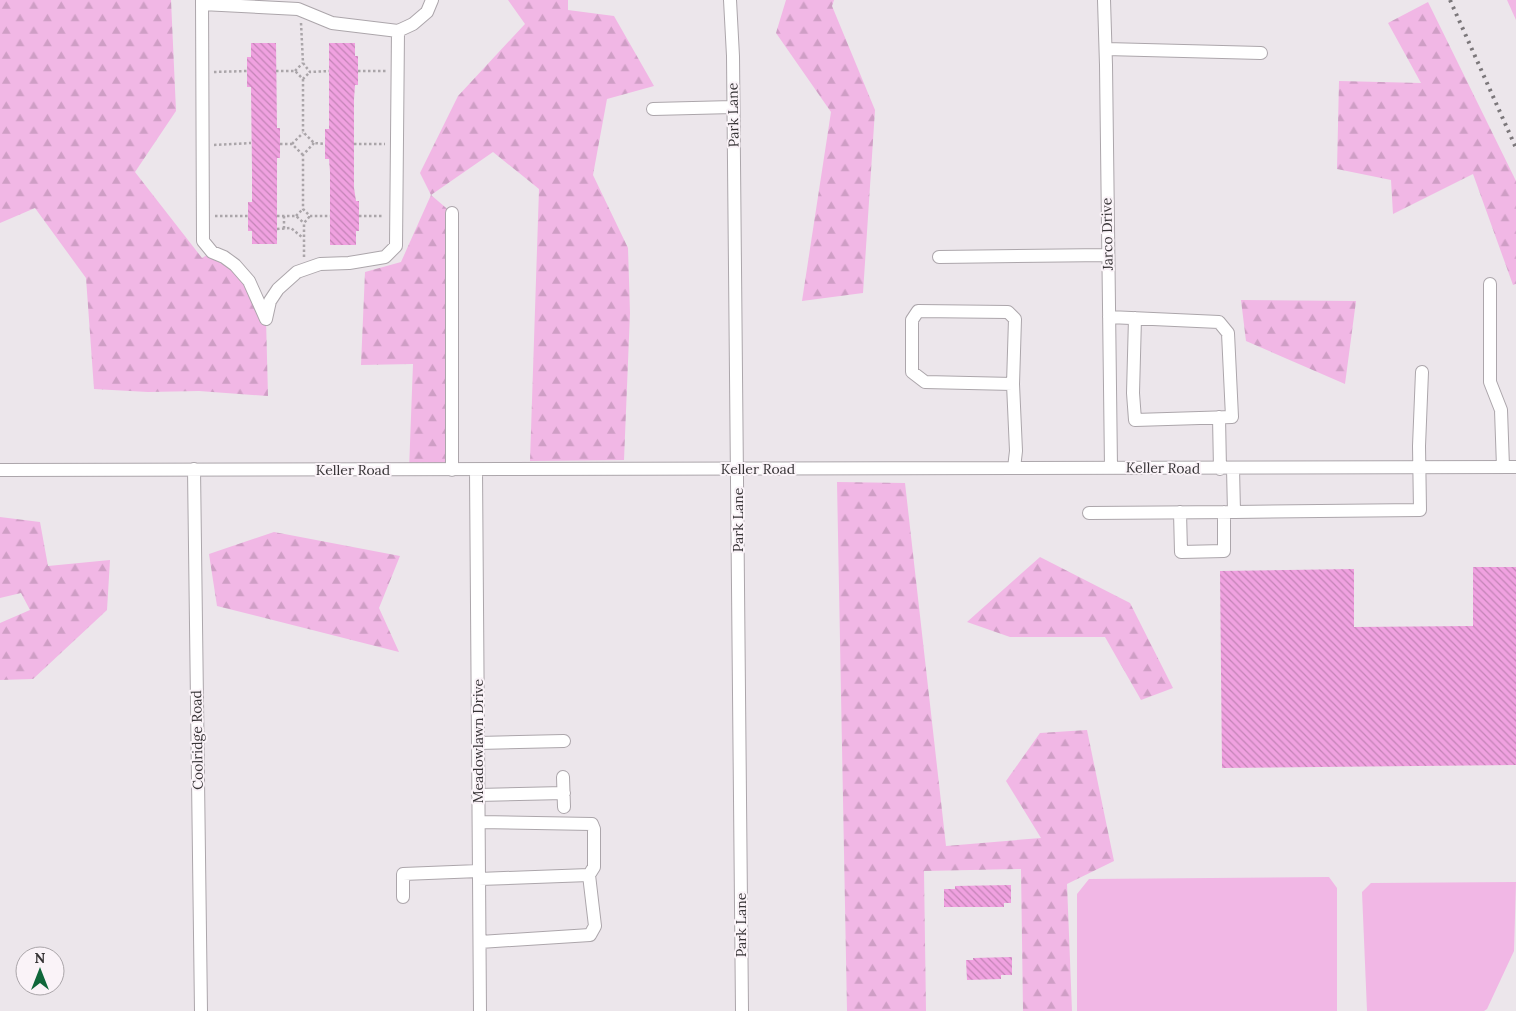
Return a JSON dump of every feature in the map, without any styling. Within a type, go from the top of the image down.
[{"type":"street","points":[[398,31],[396,246],[385,257],[349,263],[320,264],[297,272],[278,289],[270,301],[266,319],[249,281],[235,265],[224,257],[212,252],[203,241],[202,2],[300,9],[332,23],[398,31],[413,24],[426,12],[432,0]]},
{"type":"street","name":"Park Lane","points":[[730,0],[733,56],[742,1011]]},
{"type":"street","name":"Jarco Drive","points":[[1104,0],[1111,467]]},
{"type":"street","points":[[1106,49],[1261,53]]},
{"type":"street","points":[[653,109],[733,107]]},
{"type":"street","points":[[452,213],[452,470]]},
{"type":"street","points":[[938,257],[1108,255]]},
{"type":"street","points":[[1490,284],[1490,382],[1501,410],[1510,467]]},
{"type":"street","points":[[1013,384],[925,382],[912,372],[912,320],[918,312],[1008,312],[1015,319],[1013,384],[1016,451],[1014,468]]},
{"type":"street","points":[[1109,316],[1219,322],[1228,333],[1232,417],[1135,420],[1133,394],[1134,318]]},
{"type":"street","points":[[1089,513],[1420,510],[1419,467],[1422,372]]},
{"type":"street","points":[[1219,417],[1220,468]]},
{"type":"street","name":"Keller Road","points":[[0,470],[1510,467]]},
{"type":"street","points":[[1180,512],[1181,552],[1224,551],[1233,468]]},
{"type":"street","name":"Coolridge Road","points":[[194,469],[200,1011]]},
{"type":"street","name":"Meadowlawn Drive","points":[[476,470],[480,1011]]},
{"type":"street","points":[[478,743],[564,741]]},
{"type":"street","points":[[563,776],[564,807]]},
{"type":"street","points":[[478,795],[564,793]]},
{"type":"street","points":[[478,822],[592,824],[594,829],[594,867],[589,875],[595,926],[590,935],[480,942]]},
{"type":"street","points":[[403,897],[403,874],[589,875]]},
{"type":"path","points":[[300,9],[303,63],[310,72]]},
{"type":"path","points":[[276,71],[295,71],[303,63]]},
{"type":"path","points":[[202,73],[247,71]]},
{"type":"path","points":[[295,71],[303,79]]},
{"type":"path","points":[[292,144],[303,132],[303,79],[310,72],[329,71]]},
{"type":"path","points":[[358,71],[398,71]]},
{"type":"path","points":[[303,132],[314,143],[325,144]]},
{"type":"path","points":[[203,146],[251,143]]},
{"type":"path","points":[[314,143],[303,155],[303,209],[310,216],[330,216]]},
{"type":"path","points":[[280,144],[292,144],[303,155]]},
{"type":"path","points":[[354,144],[397,144]]},
{"type":"path","points":[[296,216],[303,209]]},
{"type":"path","points":[[203,216],[248,216]]},
{"type":"path","points":[[277,216],[296,216],[304,223]]},
{"type":"path","points":[[284,216],[284,229]]},
{"type":"path","points":[[304,269],[304,223],[310,216]]},
{"type":"path","points":[[359,216],[396,216]]},
{"type":"path","points":[[277,229],[291,228],[303,238]]},
{"type":"green space","points":[[0,0],[171,0],[176,111],[135,172],[202,258],[212,252],[235,265],[266,319],[268,396],[199,391],[148,392],[94,389],[86,278],[35,208],[0,223]]},
{"type":"green space","points":[[508,0],[568,0],[568,10],[614,16],[654,86],[607,99],[593,175],[628,248],[630,313],[624,460],[530,461],[539,189],[493,152],[431,195],[420,173],[458,96],[525,24]]},
{"type":"green space","points":[[786,0],[834,0],[832,6],[875,110],[863,293],[802,301],[831,112],[776,33]]},
{"type":"green space","points":[[1507,0],[1516,0],[1516,20]]},
{"type":"green space","points":[[1428,2],[1516,181],[1516,284],[1513,285],[1473,174],[1393,214],[1391,180],[1337,169],[1339,81],[1421,83],[1388,23]]},
{"type":"green space","points":[[431,195],[452,213],[452,470],[409,470],[413,364],[361,365],[365,272],[401,262]]},
{"type":"green space","points":[[1241,300],[1356,301],[1345,384],[1246,341]]},
{"type":"green space","points":[[837,482],[905,483],[946,846],[1041,838],[1006,781],[1040,733],[1087,730],[1114,861],[1067,884],[1072,1011],[1023,1011],[1021,869],[924,871],[926,1011],[847,1011]]},
{"type":"green space","points":[[0,517],[40,522],[48,566],[110,560],[107,610],[33,679],[0,680],[0,623],[30,610],[21,593],[0,598]]},
{"type":"green space","points":[[274,532],[400,556],[379,608],[399,652],[217,606],[209,554]]},
{"type":"green space","points":[[1040,557],[1130,603],[1173,688],[1141,700],[1105,637],[1010,637],[967,622]]},
{"type":"green space","points":[[1329,877],[1337,888],[1337,1011],[1077,1011],[1077,894],[1089,879]]},
{"type":"green space","points":[[1516,882],[1514,951],[1487,1009],[1484,1011],[1367,1011],[1362,892],[1371,883]]},
{"type":"building","points":[[251,43],[276,43],[277,128],[280,128],[280,158],[277,158],[277,244],[252,244],[252,231],[248,231],[248,202],[252,202],[252,172],[251,87],[247,87],[247,57],[251,57]]},
{"type":"building","points":[[329,43],[355,43],[355,56],[358,56],[358,85],[355,85],[354,99],[354,188],[356,201],[359,201],[359,231],[356,231],[356,245],[330,245],[330,172],[329,159],[325,159],[325,129],[329,129]]},
{"type":"building","points":[[1473,567],[1516,567],[1516,765],[1222,768],[1220,571],[1354,569],[1354,627],[1473,626]]},
{"type":"building","points":[[1011,885],[1011,903],[1004,903],[1004,907],[944,907],[944,889],[955,889],[955,886]]},
{"type":"building","points":[[1012,957],[1012,975],[1001,975],[1001,979],[967,980],[966,960],[973,960],[973,958]]},
{"type":"railway","points":[[1450,0],[1516,148]]}]
